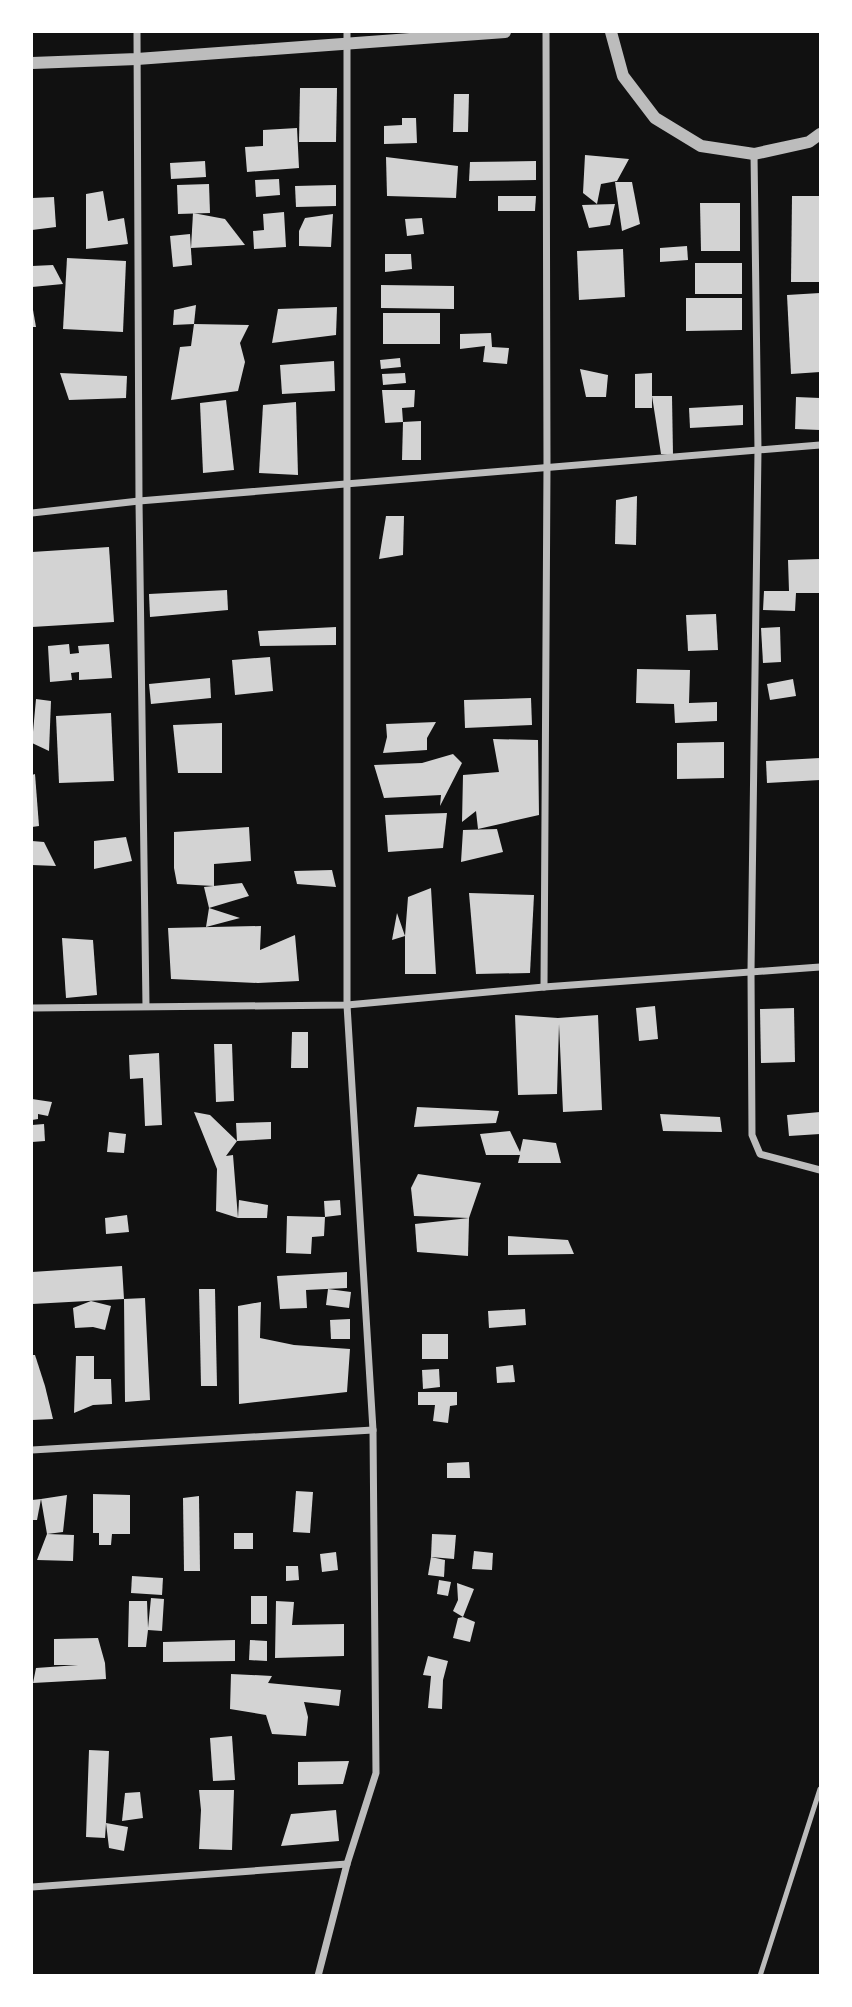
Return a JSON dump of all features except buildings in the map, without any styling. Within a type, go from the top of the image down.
[{"type":"street","points":[[136,32],[146,1006]]},
{"type":"street","points":[[32,63],[137,59],[347,37],[505,32]]},
{"type":"street","points":[[544,986],[546,32]]},
{"type":"street","points":[[611,32],[623,76],[655,118],[701,146],[754,154],[809,142],[821,134]]},
{"type":"street","points":[[318,1976],[346,1864],[376,1773],[373,1430],[347,1004],[347,37]]},
{"type":"street","points":[[754,154],[758,450],[751,971],[752,1135],[760,1154],[821,1170]]},
{"type":"street","points":[[32,513],[139,501],[821,445]]},
{"type":"street","points":[[32,1008],[347,1004],[544,986],[821,967]]},
{"type":"street","points":[[32,1451],[373,1430]]},
{"type":"street","points":[[32,1886],[346,1864]]},
{"type":"lane","points":[[760,1976],[821,1789]]}]
